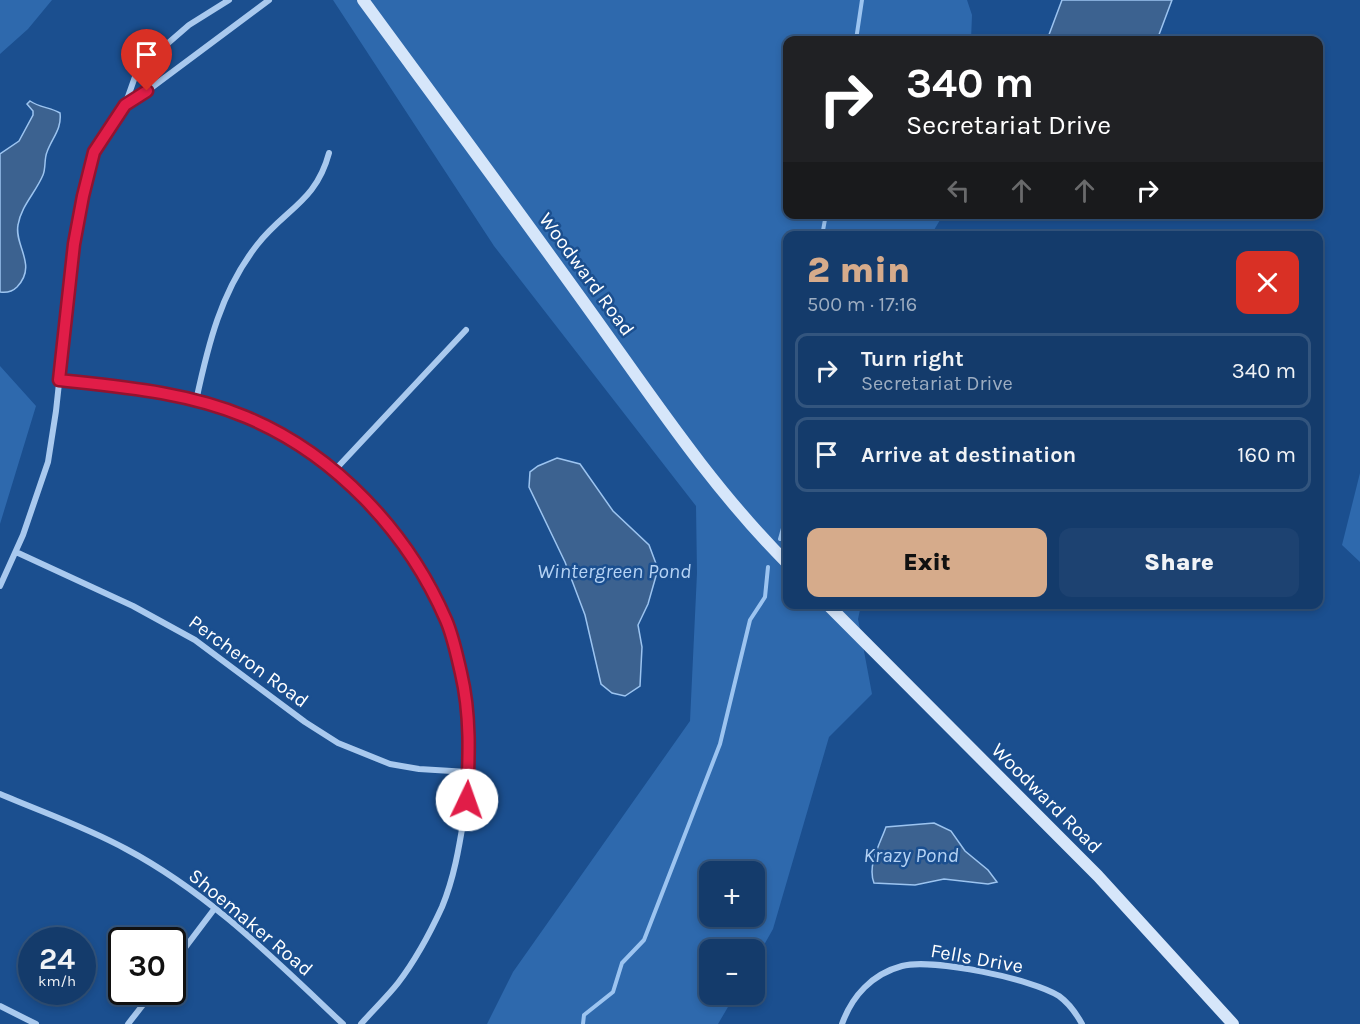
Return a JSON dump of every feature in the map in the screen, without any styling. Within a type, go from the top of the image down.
[{"type":"street","points":[[0,586],[37,500],[48,462],[74,244],[94,152],[125,105],[136,74],[189,25],[229,0]]},
{"type":"street","points":[[125,105],[269,0]]},
{"type":"street","name":"Woodward Road","points":[[363,0],[516,207],[700,463],[738,512],[783,559]]},
{"type":"street","points":[[196,401],[206,352],[221,306],[237,272],[276,224],[308,197],[324,173],[329,153]]},
{"type":"street","points":[[334,471],[466,330]]},
{"type":"street","points":[[59,380],[162,392],[246,417],[281,433],[350,483],[387,522],[421,572],[446,621],[461,673],[470,743],[467,800],[457,861],[442,907],[399,982],[361,1024]]},
{"type":"street","name":"Percheron Road","points":[[16,552],[133,606],[195,640],[305,722],[338,743],[390,764],[419,769],[468,772]]},
{"type":"street","name":"Woodward Road","points":[[832,609],[1098,876],[1233,1024]]},
{"type":"street","name":"Shoemaker Road","points":[[0,794],[127,849],[177,880],[258,944],[343,1024]]},
{"type":"street","points":[[186,946],[215,908]]},
{"type":"street","name":"Fells Drive","points":[[842,1024],[854,997],[869,982],[903,966],[920,964],[943,965],[1012,978],[1044,988],[1073,1009],[1082,1024]]},
{"type":"street","points":[[128,1024],[143,1005]]},
{"type":"street","points":[[0,1006],[36,1024]]},
{"type":"shaded area","points":[[0,0],[52,0],[28,29],[0,54]]},
{"type":"shaded area","points":[[333,0],[967,0],[972,15],[971,36],[783,36],[783,219],[941,219],[933,231],[783,231],[783,609],[860,609],[858,619],[872,694],[829,737],[773,929],[765,943],[765,939],[699,939],[699,1005],[729,1005],[718,1024],[487,1024],[513,972],[690,721],[697,573],[696,506],[494,246]]},
{"type":"shaded area","points":[[0,366],[36,406],[0,524]]},
{"type":"shaded area","points":[[1360,473],[1360,562],[1342,545]]},
{"type":"water","points":[[1062,0],[1172,0],[1158,36],[1048,36]]},
{"type":"water","points":[[30,101],[60,113],[60,124],[46,155],[43,175],[22,212],[18,225],[25,263],[23,279],[13,290],[0,292],[0,154],[19,141],[33,115],[33,111],[27,104]]},
{"type":"water","name":"Wintergreen Pond","points":[[557,458],[580,464],[613,511],[649,545],[658,569],[648,604],[638,625],[642,647],[640,686],[625,696],[612,693],[601,684],[585,615],[565,562],[529,487],[530,472]]},
{"type":"water","name":"Krazy Pond","points":[[934,823],[951,831],[965,851],[988,870],[997,882],[988,884],[944,879],[915,885],[874,883],[873,862],[886,827]]},
{"type":"waterway","points":[[857,36],[862,0]]},
{"type":"waterway","points":[[823,231],[825,219]]},
{"type":"waterway","points":[[780,539],[783,528]]},
{"type":"waterway","points":[[583,1024],[584,1015],[613,992],[622,963],[644,940],[720,744],[750,620],[765,597],[768,567]]},
{"type":"route","points":[[147,91],[125,105],[94,152],[74,244],[59,380],[162,392],[214,405],[281,433],[350,483],[387,522],[421,572],[446,621],[466,700],[470,743],[467,800]]}]
